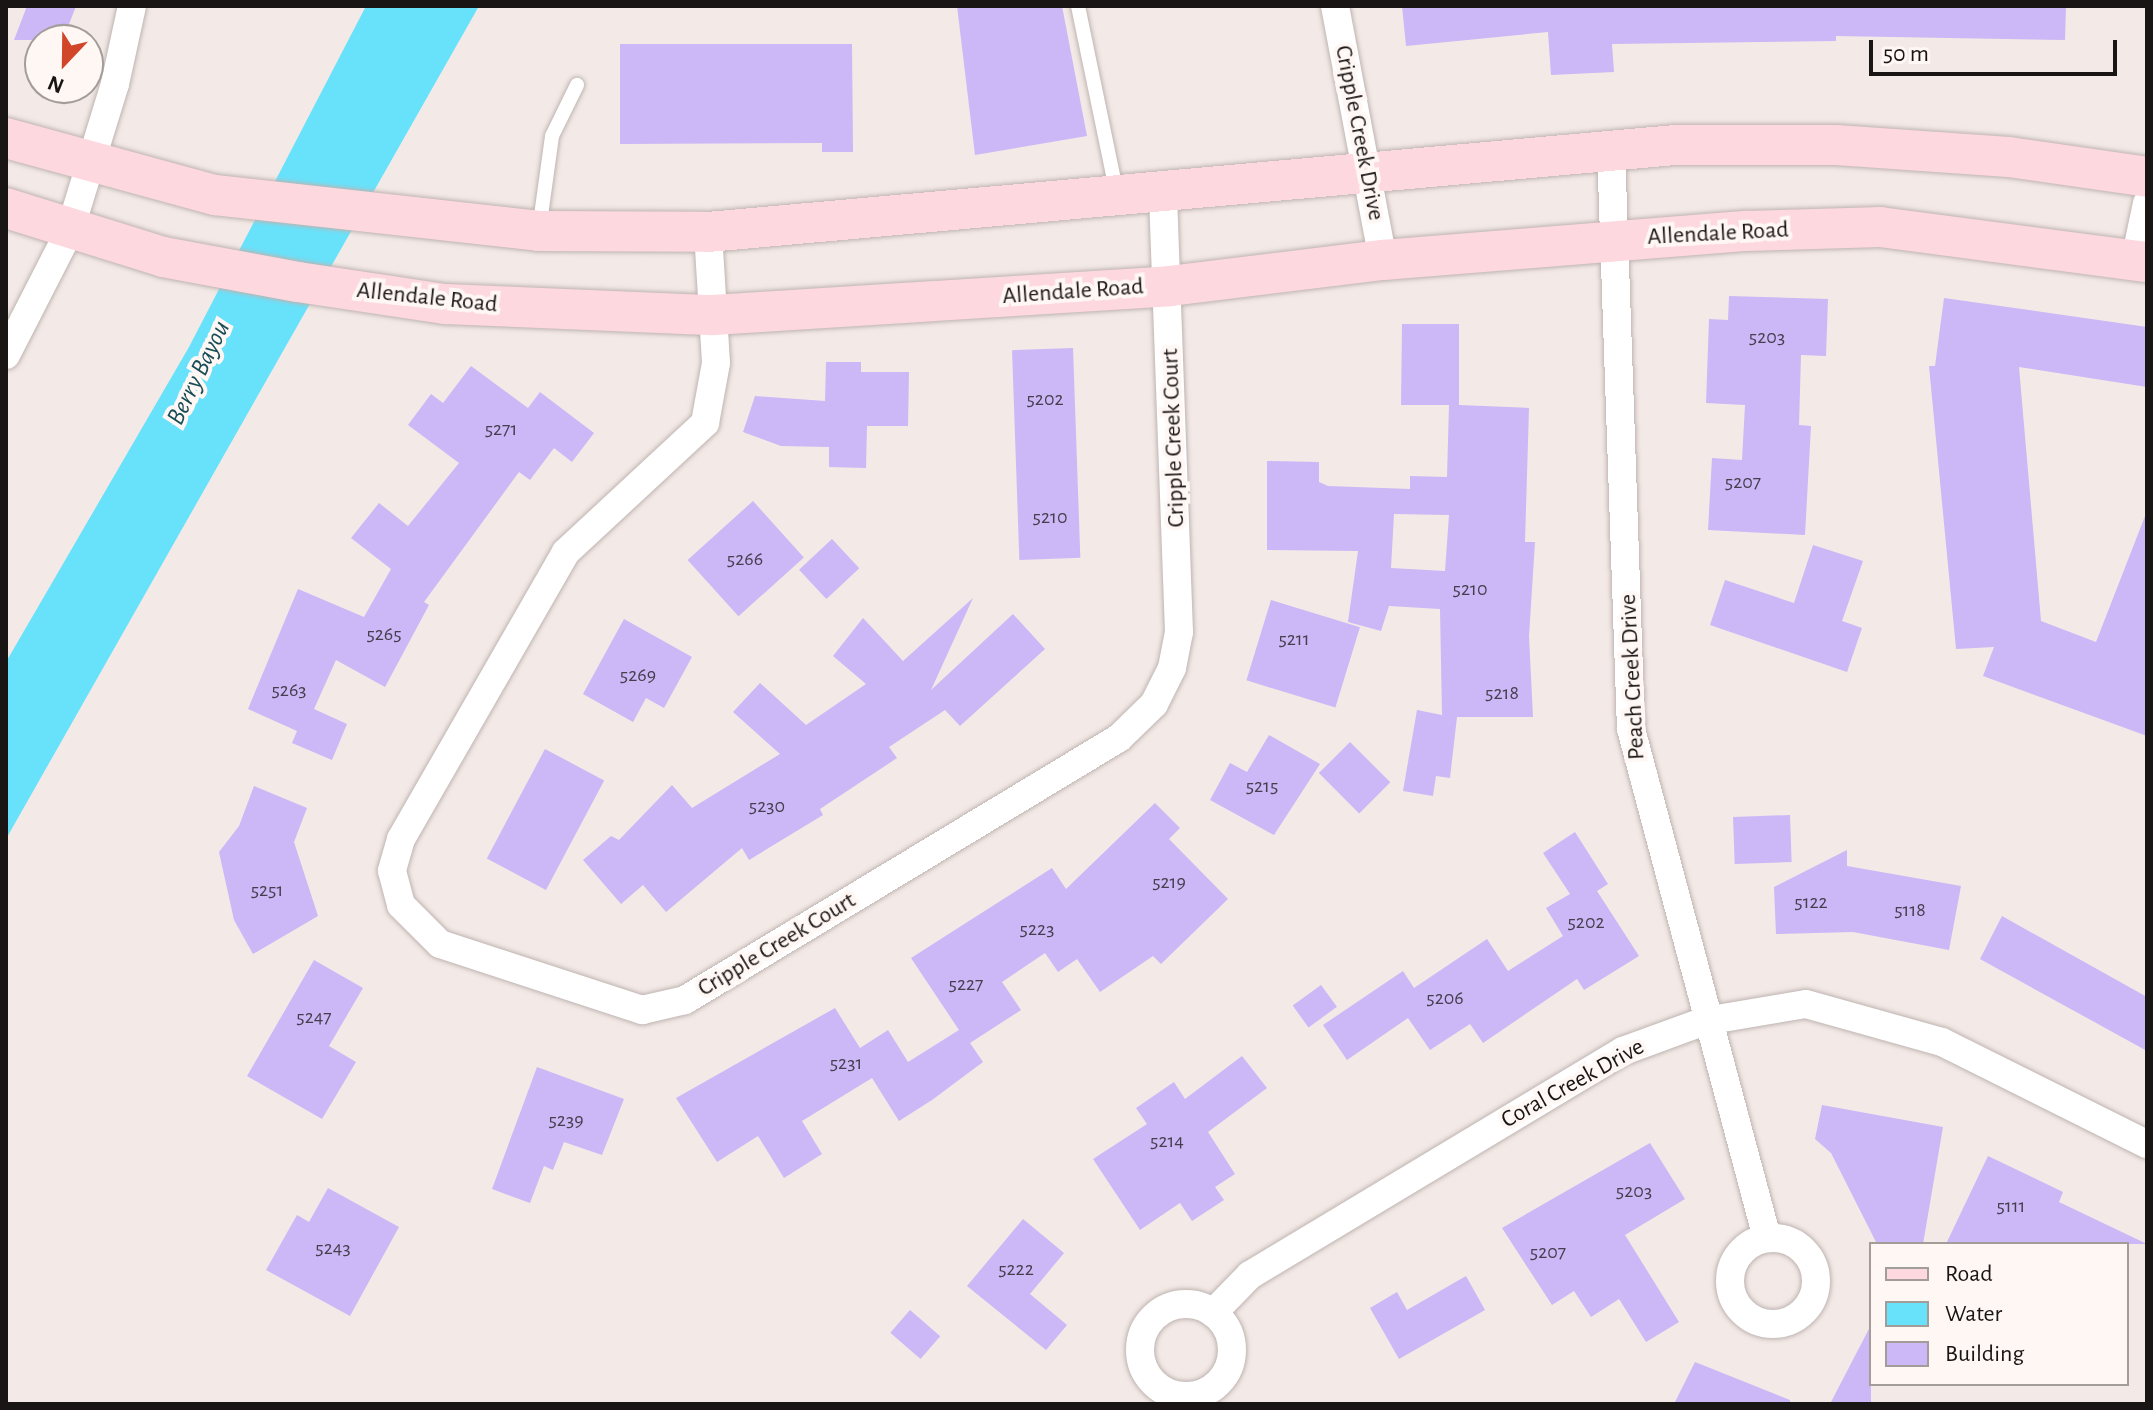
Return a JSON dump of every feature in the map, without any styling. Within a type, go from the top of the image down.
[{"type":"main road","points":[[6,138],[215,195],[446,225],[539,231],[708,232],[1163,195],[1611,148],[1836,145],[2009,157],[2147,177]]},
{"type":"main road","name":"Allendale Road","points":[[6,208],[163,257],[446,304],[713,315],[1170,286],[1383,260],[1618,240],[1880,227],[2141,261]]},
{"type":"street","points":[[6,355],[70,230],[94,162],[132,6]]},
{"type":"street","name":"Cripple Creek Drive","points":[[1335,6],[1383,260]]},
{"type":"street","name":"Peach Creek Drive","points":[[1611,148],[1618,240],[1631,729],[1705,1021],[1767,1238]]},
{"type":"street","name":"Cripple Creek Court","points":[[708,232],[716,363],[705,423],[566,552],[401,839],[392,871],[401,905],[440,944],[642,1010],[685,1000],[1119,738],[1154,704],[1172,668],[1179,632],[1170,286],[1163,195]]},
{"type":"street","points":[[2141,261],[2147,203]]},
{"type":"street","name":"Coral Creek Drive","points":[[1213,1313],[1250,1275],[1623,1051],[1705,1021],[1806,1004],[1942,1042],[2147,1144]]},
{"type":"lane","points":[[1078,6],[1118,199]]},
{"type":"lane","points":[[539,231],[552,136],[577,85]]},
{"type":"water","name":"Berry Bayou","points":[[366,6],[479,6],[6,839],[6,662],[189,347]]},
{"type":"building","points":[[27,6],[76,6],[69,24],[24,24],[24,40],[14,40]]},
{"type":"building","points":[[957,6],[1062,6],[1087,136],[975,155]]},
{"type":"building","points":[[1402,6],[2066,6],[2065,40],[1836,36],[1836,41],[1612,44],[1614,72],[1551,75],[1548,32],[1406,46]]},
{"type":"building","points":[[620,44],[852,44],[853,152],[822,152],[822,143],[620,144]]},
{"type":"building","points":[[1729,296],[1828,299],[1826,356],[1801,355],[1799,425],[1811,426],[1805,535],[1708,530],[1712,458],[1742,460],[1745,405],[1706,403],[1709,319],[1728,320]]},
{"type":"building","points":[[1944,298],[2147,327],[2147,387],[2019,367],[2041,621],[2096,642],[2147,511],[2147,736],[1983,676],[1994,647],[1956,649],[1929,366],[1935,366]]},
{"type":"building","points":[[1402,324],[1459,324],[1459,405],[1529,408],[1525,542],[1535,542],[1529,636],[1533,717],[1457,717],[1450,778],[1436,776],[1433,796],[1403,791],[1417,710],[1442,715],[1440,609],[1389,606],[1381,631],[1348,622],[1358,551],[1267,550],[1267,461],[1319,462],[1319,482],[1328,486],[1410,489],[1410,476],[1447,477],[1449,405],[1401,405]],"holes":[[[1394,514],[1449,515],[1445,571],[1391,568]]]},
{"type":"building","points":[[1073,348],[1080,558],[1019,560],[1012,350]]},
{"type":"building","points":[[826,362],[861,362],[861,372],[909,372],[908,426],[867,426],[866,468],[829,467],[829,447],[781,446],[743,432],[755,396],[825,401]]},
{"type":"building","points":[[471,366],[528,408],[540,392],[594,433],[572,462],[554,448],[530,480],[519,472],[424,602],[429,605],[385,687],[336,660],[314,709],[347,724],[332,760],[292,743],[297,731],[248,709],[298,589],[364,617],[391,569],[351,538],[379,503],[408,526],[459,463],[408,425],[431,394],[443,403]]},
{"type":"building","points":[[753,501],[804,557],[738,616],[688,560]]},
{"type":"building","points":[[832,539],[859,568],[826,599],[799,570]]},
{"type":"building","points":[[1813,545],[1863,561],[1842,621],[1862,628],[1847,672],[1710,625],[1725,580],[1794,603]]},
{"type":"building","points":[[973,598],[931,690],[1013,614],[1045,649],[960,726],[945,710],[889,747],[897,758],[820,809],[823,815],[749,860],[742,848],[666,912],[643,885],[621,904],[583,860],[611,836],[619,840],[672,785],[692,808],[780,754],[733,712],[760,683],[806,725],[866,684],[833,656],[863,618],[903,661]]},
{"type":"building","points":[[1271,600],[1360,627],[1335,708],[1246,680]]},
{"type":"building","points":[[624,619],[692,657],[664,708],[646,698],[633,722],[583,694]]},
{"type":"building","points":[[1269,735],[1320,764],[1274,835],[1210,800],[1230,763],[1247,772]]},
{"type":"building","points":[[1350,742],[1390,782],[1359,813],[1319,773]]},
{"type":"building","points":[[545,749],[604,780],[546,890],[487,858]]},
{"type":"building","points":[[254,786],[307,808],[294,842],[318,916],[253,954],[234,920],[219,852],[239,826]]},
{"type":"building","points":[[1155,803],[1180,828],[1169,839],[1228,899],[1161,964],[1153,956],[1100,992],[1077,959],[1058,972],[1045,953],[1002,982],[1021,1010],[970,1043],[983,1062],[932,1100],[899,1121],[872,1078],[802,1121],[822,1154],[784,1178],[758,1136],[717,1162],[676,1098],[835,1008],[860,1048],[888,1030],[908,1062],[959,1030],[911,958],[1052,868],[1066,889]]},
{"type":"building","points":[[1790,815],[1792,862],[1735,864],[1733,817]]},
{"type":"building","points":[[1575,832],[1608,884],[1597,891],[1639,956],[1584,990],[1577,979],[1483,1043],[1470,1024],[1430,1050],[1408,1018],[1347,1060],[1323,1025],[1403,971],[1414,988],[1487,939],[1508,971],[1563,936],[1546,908],[1570,894],[1543,853]]},
{"type":"building","points":[[1847,850],[1847,866],[1961,886],[1949,950],[1853,932],[1776,934],[1774,887]]},
{"type":"building","points":[[2002,916],[2147,997],[2147,1051],[1980,959]]},
{"type":"building","points":[[314,960],[363,988],[329,1046],[356,1062],[322,1119],[247,1076]]},
{"type":"building","points":[[1321,985],[1337,1007],[1309,1027],[1293,1006]]},
{"type":"building","points":[[1242,1056],[1267,1088],[1208,1132],[1235,1174],[1215,1187],[1224,1200],[1192,1221],[1180,1203],[1140,1230],[1093,1159],[1147,1124],[1136,1108],[1174,1082],[1185,1099]]},
{"type":"building","points":[[537,1067],[624,1099],[602,1155],[564,1142],[553,1170],[544,1166],[530,1203],[492,1189]]},
{"type":"building","points":[[1822,1105],[1943,1127],[1923,1242],[1876,1242],[1831,1153],[1815,1139]]},
{"type":"building","points":[[1650,1143],[1685,1199],[1625,1235],[1679,1322],[1646,1342],[1619,1299],[1591,1317],[1574,1291],[1552,1305],[1502,1228]]},
{"type":"building","points":[[1988,1156],[2063,1192],[2059,1202],[2147,1244],[2129,1242],[1947,1242]]},
{"type":"building","points":[[328,1188],[399,1227],[350,1316],[266,1270],[297,1215],[309,1222]]},
{"type":"building","points":[[1023,1219],[1064,1253],[1030,1294],[1067,1325],[1046,1350],[967,1286]]},
{"type":"building","points":[[1466,1276],[1485,1310],[1399,1359],[1370,1308],[1397,1292],[1407,1310]]},
{"type":"building","points":[[910,1310],[940,1336],[921,1359],[890,1333]]},
{"type":"building","points":[[1869,1329],[1871,1404],[1830,1404]]},
{"type":"building","points":[[1695,1362],[1790,1400],[1790,1404],[1674,1404]]}]
